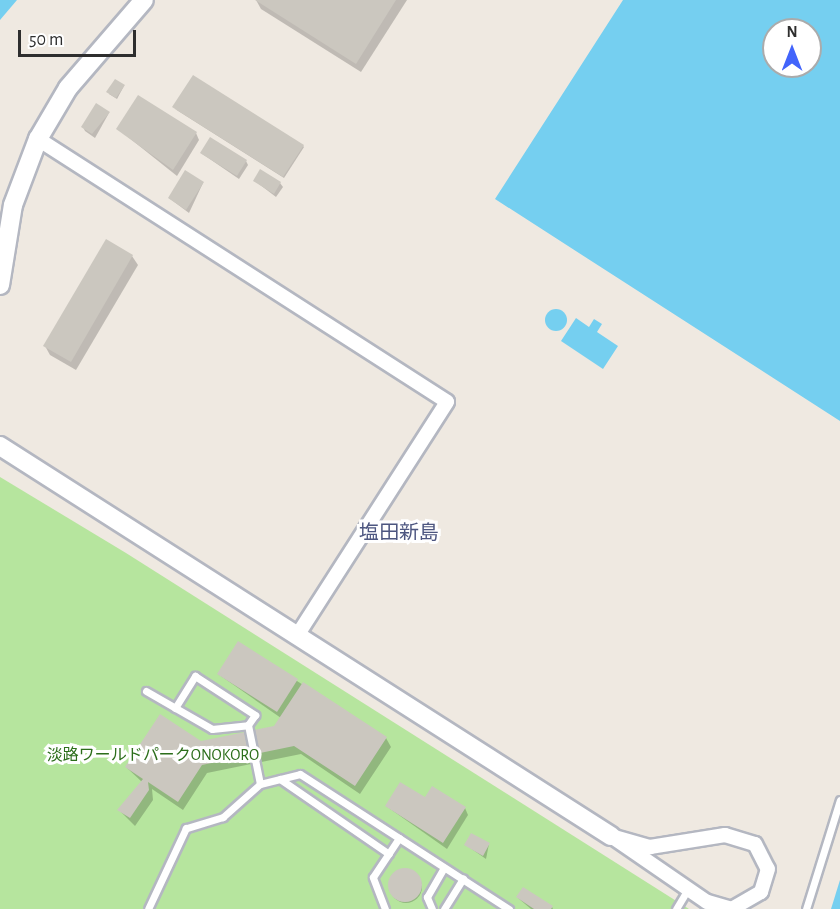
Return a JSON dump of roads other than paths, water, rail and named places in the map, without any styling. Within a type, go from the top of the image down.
[{"type":"street","points":[[0,285],[13,206],[38,139],[68,88],[144,0]]},
{"type":"street","points":[[38,139],[447,402],[297,636]]},
{"type":"street","points":[[0,446],[611,836],[715,907],[741,908],[765,885],[766,860],[755,844],[738,836],[650,847],[611,836]]},
{"type":"lane","points":[[175,708],[195,676],[255,715],[248,725],[260,784]]},
{"type":"lane","points":[[146,691],[212,729],[248,725]]},
{"type":"lane","points":[[148,909],[186,828],[223,817],[260,784],[300,774],[509,909]]},
{"type":"lane","points":[[280,779],[389,854]]},
{"type":"lane","points":[[806,909],[840,800]]},
{"type":"lane","points":[[385,909],[373,877],[399,838]]},
{"type":"lane","points":[[432,909],[427,897],[444,867]]},
{"type":"lane","points":[[444,909],[463,879]]},
{"type":"lane","points":[[676,909],[688,889]]},
{"type":"water","points":[[0,0],[17,0],[0,20]]},
{"type":"water","points":[[623,0],[840,0],[840,421],[495,199]]},
{"type":"water","points":[[556,309],[564,312],[567,320],[564,328],[556,331],[548,328],[545,320],[548,312]]},
{"type":"water","points":[[576,318],[589,327],[594,319],[602,324],[597,332],[618,346],[603,369],[561,341]]},
{"type":"water","points":[[840,880],[840,909],[831,909]]},
{"type":"district","name":"塩田新島","points":[[399,533]]},
{"type":"park label","name":"淡路ワールドパークONOKORO","points":[[153,755]]}]
